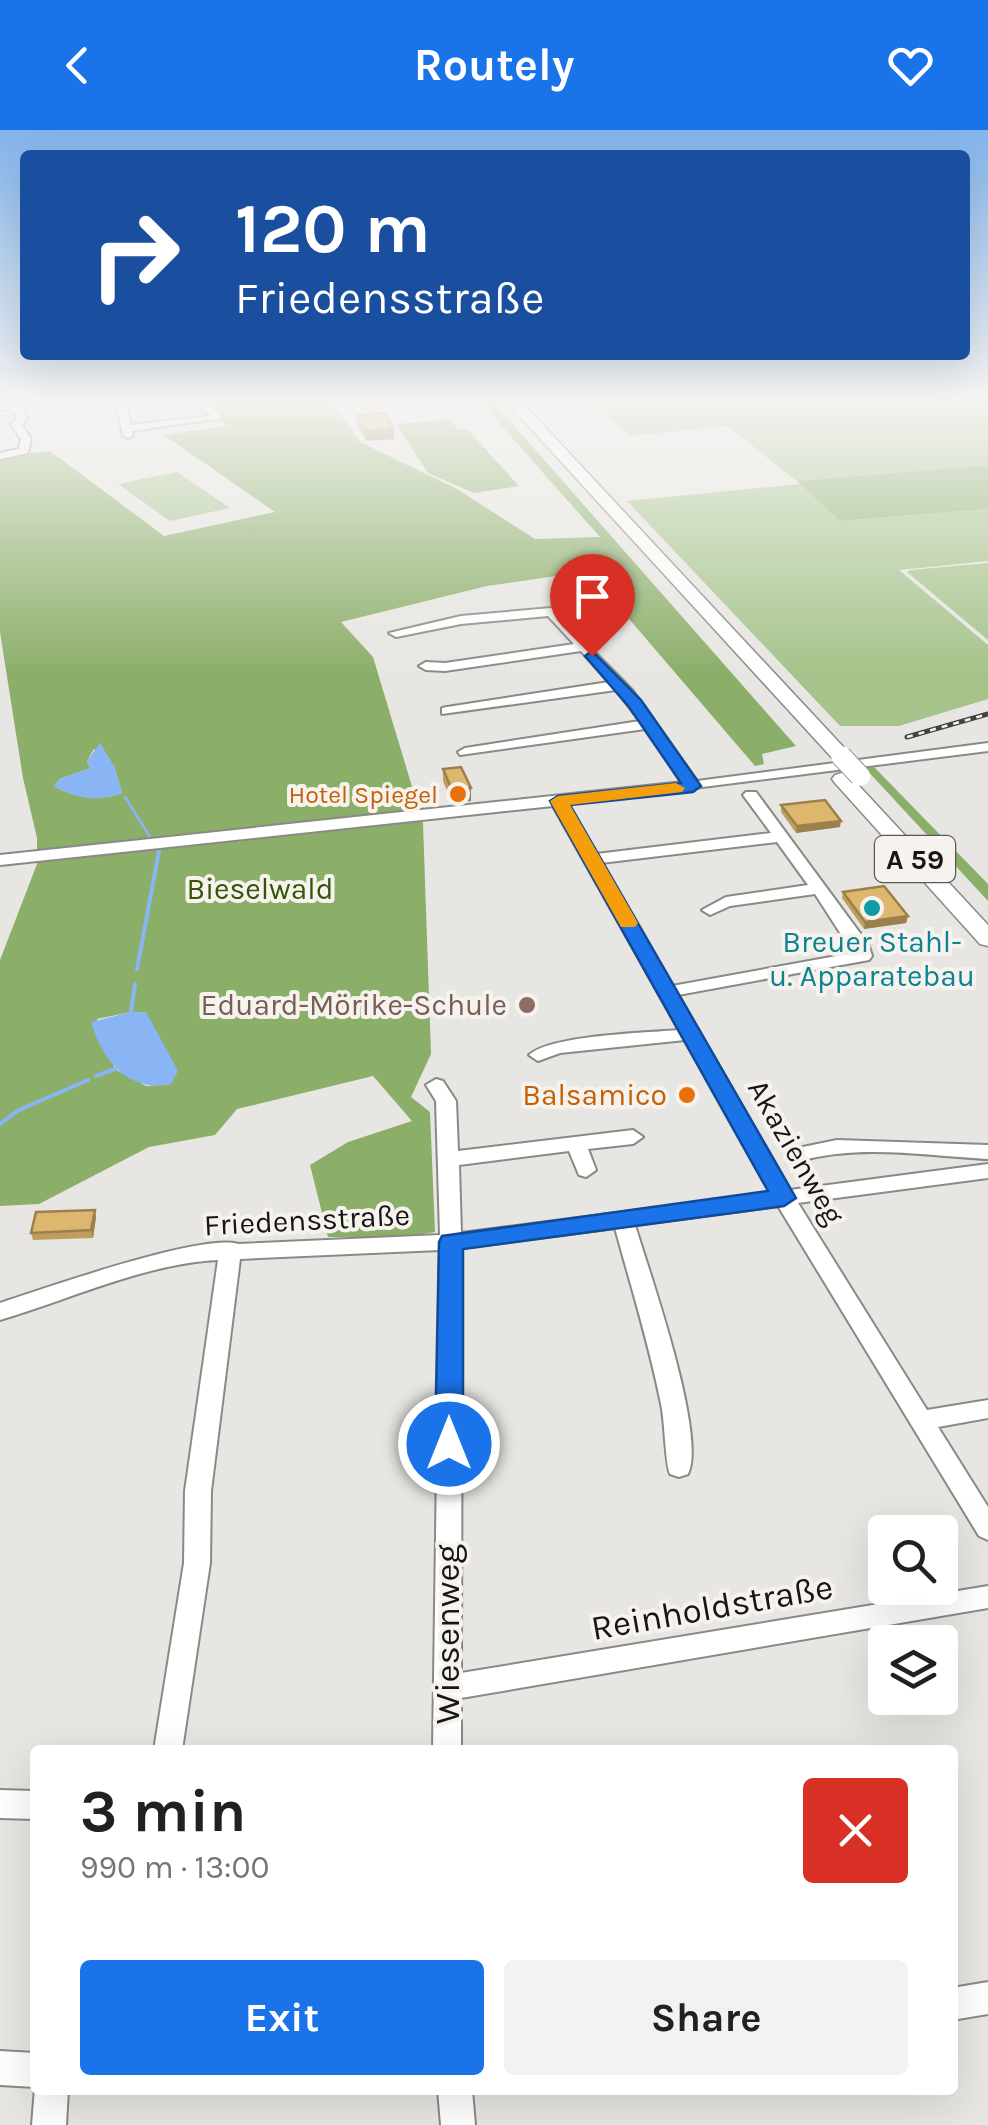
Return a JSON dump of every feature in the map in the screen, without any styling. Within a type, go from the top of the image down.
[{"type":"highway","name":"A 59","points":[[581,488],[988,917]]},
{"type":"highway","name":"A 59","points":[[591,488],[842,767],[988,939]]},
{"type":"street","points":[[396,633],[460,620],[535,610],[551,612],[619,685],[693,786]]},
{"type":"street","points":[[426,666],[445,667],[583,647]]},
{"type":"street","points":[[446,710],[619,685]]},
{"type":"street","points":[[464,752],[649,724]]},
{"type":"street","points":[[0,860],[693,786],[988,747]]},
{"type":"street","points":[[667,992],[863,956],[752,795]]},
{"type":"street","name":"Akazienweg","points":[[558,801],[784,1198],[988,1529]]},
{"type":"street","points":[[592,859],[778,837]]},
{"type":"street","points":[[710,910],[721,903],[818,889]]},
{"type":"street","points":[[538,1055],[558,1048],[690,1034]]},
{"type":"street","name":"Wiesenweg","points":[[436,1084],[446,1101],[451,1242],[447,1745]]},
{"type":"street","points":[[449,1159],[633,1137]]},
{"type":"street","points":[[576,1144],[586,1170]]},
{"type":"street","points":[[800,1154],[810,1149],[848,1147],[988,1152]]},
{"type":"street","name":"Friedensstraße","points":[[0,1312],[88,1282],[230,1249],[353,1249],[451,1242],[988,1171]]},
{"type":"street","name":"Friedensstraße","points":[[742,1203],[803,1228]]},
{"type":"street","points":[[623,1219],[683,1449],[679,1467]]},
{"type":"street","points":[[169,1745],[198,1563],[198,1491],[230,1249]]},
{"type":"street","points":[[922,1420],[988,1409]]},
{"type":"street","name":"Reinholdstraße","points":[[447,1688],[988,1598]]},
{"type":"street","points":[[0,1804],[30,1805]]},
{"type":"street","points":[[958,2003],[988,1998]]},
{"type":"street","points":[[0,2068],[30,2070]]},
{"type":"street","points":[[48,2125],[51,2095]]},
{"type":"street","points":[[455,2095],[458,2125]]},
{"type":"green space","name":"Bieselwald","points":[[0,488],[100,488],[164,536],[275,512],[241,488],[455,488],[535,539],[600,537],[557,488],[569,488],[796,746],[762,754],[764,764],[755,766],[612,599],[576,573],[487,586],[341,622],[373,657],[423,823],[431,1054],[411,1097],[430,1112],[435,1232],[407,1237],[328,1237],[310,1165],[348,1142],[412,1121],[373,1076],[237,1109],[215,1135],[149,1147],[39,1204],[0,1206],[0,960],[37,864],[37,838],[23,778],[0,632]],"holes":[[[94,749],[114,766],[122,793],[87,797],[54,786],[60,779],[90,768],[87,761]],[[146,1012],[171,1084],[146,1086],[115,1069],[97,1019]]]},
{"type":"green space","points":[[124,488],[201,488],[230,508],[170,521]]},
{"type":"green space","points":[[463,488],[505,488],[474,493]]},
{"type":"green space","points":[[759,488],[805,488],[840,521],[988,509],[988,561],[899,570],[988,645],[988,699],[899,726],[840,726],[627,501]]},
{"type":"green space","points":[[805,488],[988,488],[988,509],[840,521]]},
{"type":"green space","points":[[988,563],[988,640],[907,572],[910,570]]},
{"type":"green space","points":[[874,767],[988,884],[988,901],[865,768]]},
{"type":"water","points":[[100,743],[114,766],[122,793],[87,798],[53,786],[60,779],[90,768],[87,761]]},
{"type":"water","points":[[146,1012],[178,1071],[171,1084],[142,1083],[130,1078],[119,1071],[102,1049],[91,1022]]},
{"type":"building","points":[[461,767],[471,788],[452,790],[443,769]]},
{"type":"building","points":[[825,800],[841,821],[797,826],[781,805]]},
{"type":"building","name":"Breuer Stahl- u. Apparatebau","points":[[884,886],[908,916],[865,922],[843,892]]},
{"type":"building","points":[[95,1210],[91,1230],[31,1233],[36,1212]]},
{"type":"waterway","points":[[125,797],[150,837]]},
{"type":"waterway","points":[[137,969],[159,851]]},
{"type":"waterway","points":[[131,1012],[135,984]]},
{"type":"waterway","points":[[96,1076],[115,1069]]},
{"type":"waterway","points":[[0,1124],[17,1111],[88,1080]]},
{"type":"railway","points":[[907,737],[988,714]]},
{"type":"slow traffic","points":[[628,923],[558,801],[676,788]]},
{"type":"place","name":"Hotel Spiegel","points":[[458,794]]},
{"type":"place","name":"Breuer Stahl- u. Apparatebau","points":[[872,908]]},
{"type":"place","name":"Eduard-Mörike-Schule","points":[[527,1005]]},
{"type":"place","name":"Balsamico","points":[[687,1095]]},
{"type":"route","points":[[449,1444],[451,1242],[784,1198],[558,801],[693,786],[628,694],[592,656]]}]
